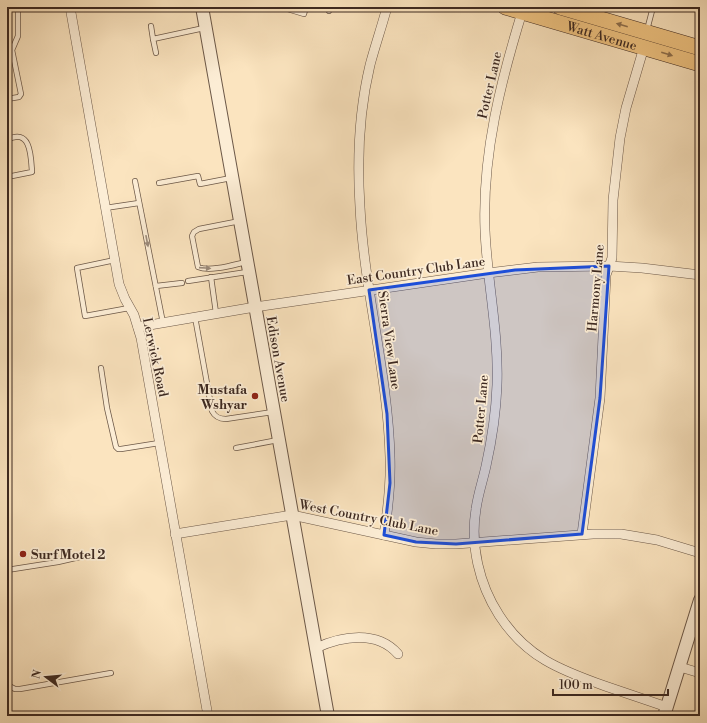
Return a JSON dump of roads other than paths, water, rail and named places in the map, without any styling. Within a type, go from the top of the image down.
[{"type":"main road","name":"Watt Avenue","points":[[505,7],[523,10],[700,64]]},
{"type":"main road","name":"Watt Avenue","points":[[560,7],[579,10],[700,48]]},
{"type":"street","name":"Lerwick Road","points":[[70,7],[120,289],[138,327],[208,716]]},
{"type":"street","name":"Edison Avenue","points":[[202,7],[328,716]]},
{"type":"street","name":"Sierra View Lane","points":[[384,535],[390,490],[390,457],[387,414],[360,208],[359,148],[365,93],[370,65],[387,7]]},
{"type":"street","name":"Potter Lane","points":[[523,10],[507,61],[499,94],[488,163],[485,201],[488,273],[496,334],[497,384],[496,412],[492,440],[476,509],[474,543],[479,570],[490,600],[507,627],[529,650],[551,665],[565,672],[666,711]]},
{"type":"street","name":"Harmony Lane","points":[[582,534],[600,398],[606,276],[612,258],[613,200],[620,138],[626,108],[644,47]]},
{"type":"street","name":"East Country Club Lane","points":[[138,327],[255,307],[538,267],[610,266],[649,268],[700,275]]},
{"type":"street","name":"West Country Club Lane","points":[[176,534],[292,515],[416,542],[436,544],[474,543],[582,534],[621,534],[639,536],[675,544],[700,552]]},
{"type":"street","points":[[666,711],[700,600]]},
{"type":"street","points":[[316,648],[337,640],[367,638],[390,646],[398,654]]},
{"type":"street","points":[[680,667],[700,673]]},
{"type":"lane","points":[[7,100],[19,98],[21,94],[10,51],[18,36],[18,7]]},
{"type":"lane","points":[[281,7],[304,14],[306,7]]},
{"type":"lane","points":[[646,32],[654,7]]},
{"type":"lane","points":[[151,26],[156,53]]},
{"type":"lane","points":[[154,39],[206,27]]},
{"type":"lane","points":[[7,140],[15,137],[28,143],[30,148],[32,172],[7,177]]},
{"type":"lane","points":[[159,183],[198,176],[200,184],[232,178]]},
{"type":"lane","points":[[135,181],[163,323]]},
{"type":"lane","points":[[105,208],[139,203]]},
{"type":"lane","points":[[240,221],[199,229],[194,232],[192,236],[198,267],[207,269],[248,267]]},
{"type":"lane","points":[[115,260],[77,268],[85,316],[129,308]]},
{"type":"lane","points":[[188,281],[211,278],[248,267]]},
{"type":"lane","points":[[211,278],[216,313]]},
{"type":"lane","points":[[156,286],[182,283]]},
{"type":"lane","points":[[195,317],[214,414],[220,419],[226,419],[274,411]]},
{"type":"lane","points":[[101,368],[116,447],[121,449],[159,443]]},
{"type":"lane","points":[[236,448],[279,440]]},
{"type":"lane","points":[[7,570],[58,562],[84,556]]},
{"type":"lane","points":[[7,685],[15,689],[20,689],[110,673]]},
{"type":"place","name":"Mustafa Wshyar","points":[[255,396]]},
{"type":"place","name":"Surf Motel 2","points":[[23,554]]}]
